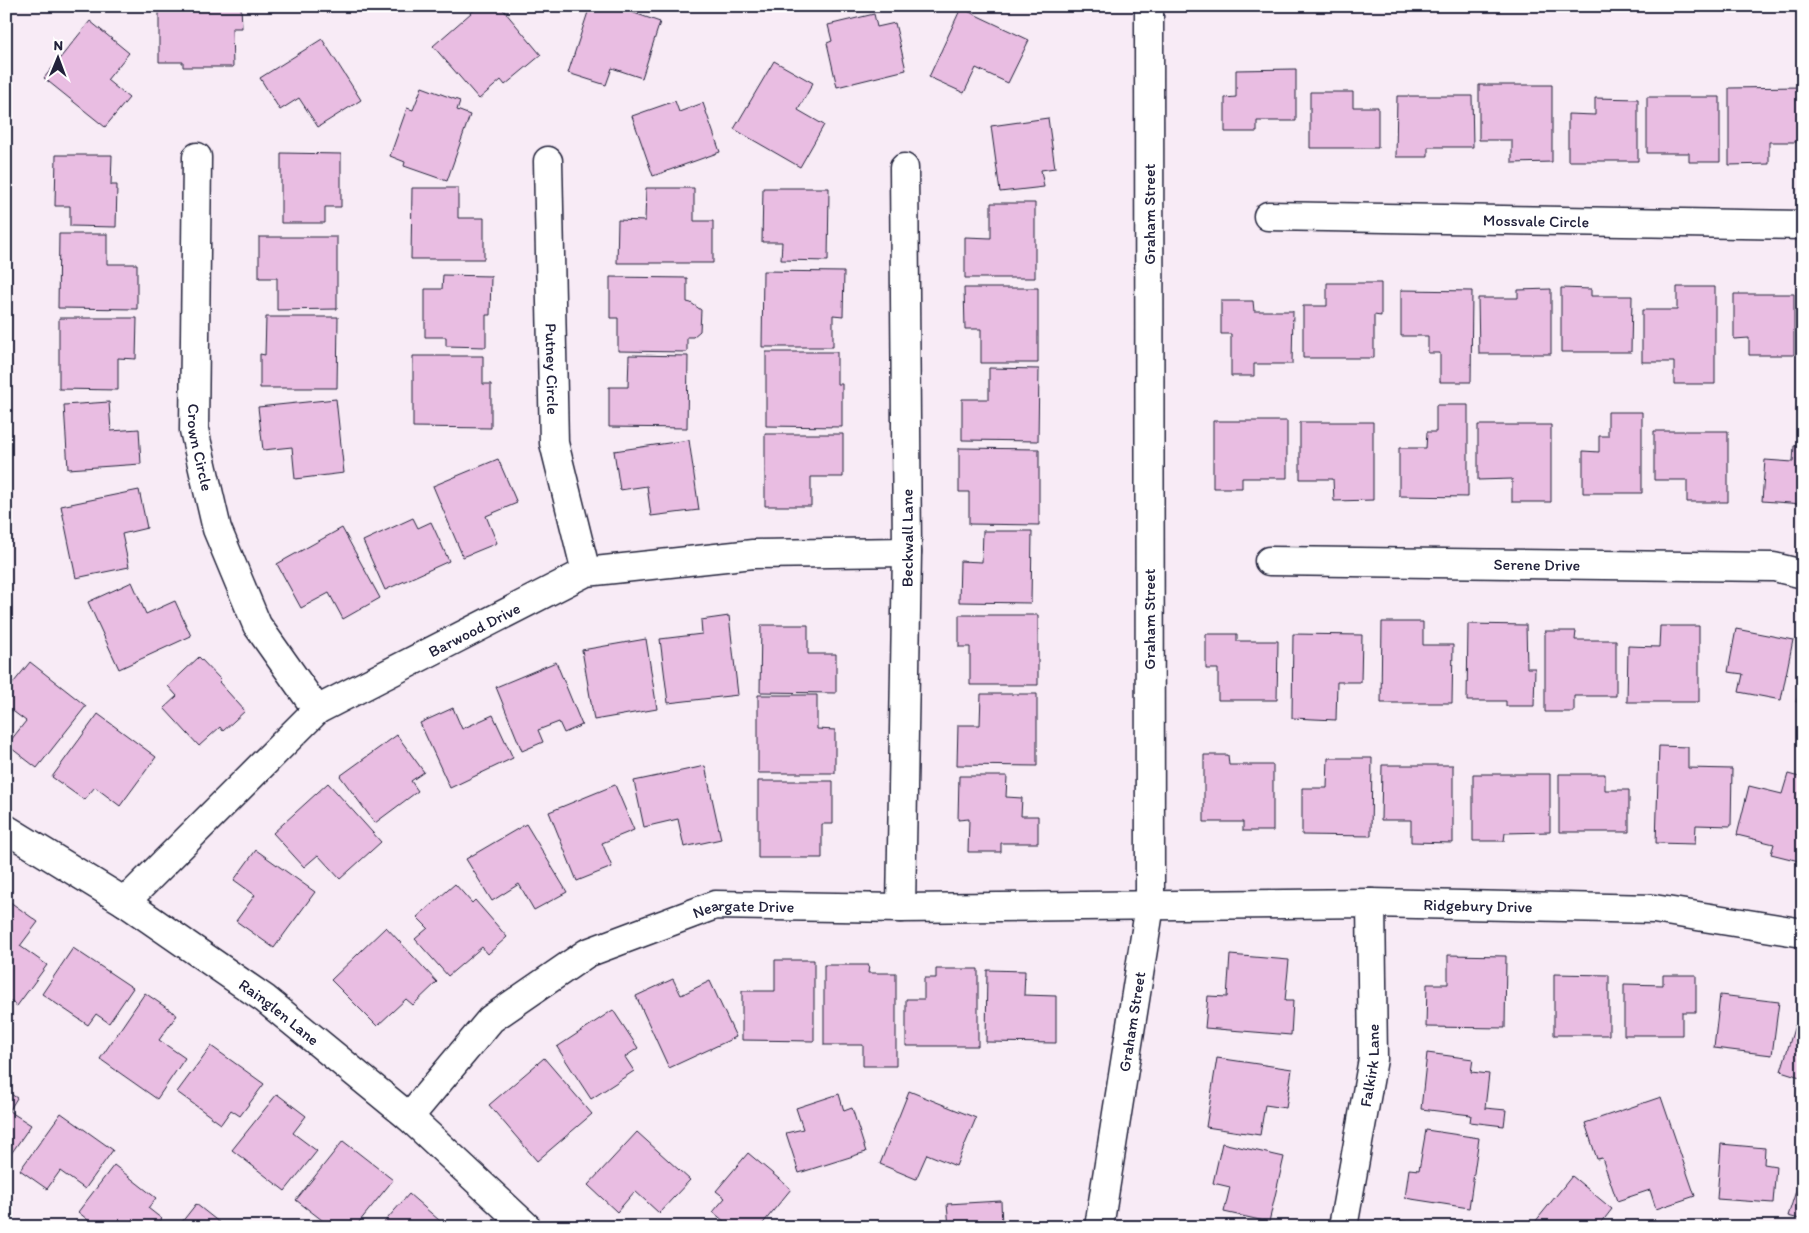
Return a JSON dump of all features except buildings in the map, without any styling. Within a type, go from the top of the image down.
[{"type":"street","name":"Graham Street","points":[[1098,1227],[1150,905],[1148,6]]},
{"type":"street","name":"Crown Circle","points":[[197,157],[194,430],[217,529],[257,625],[318,710]]},
{"type":"street","name":"Putney Circle","points":[[548,161],[554,443],[586,572]]},
{"type":"street","name":"Beckwall Lane","points":[[901,908],[907,552],[904,168]]},
{"type":"street","name":"Mossvale Circle","points":[[1268,216],[1803,225]]},
{"type":"street","name":"Barwood Drive","points":[[125,902],[318,710],[586,572],[753,554],[907,552]]},
{"type":"street","name":"Serene Drive","points":[[1269,561],[1774,567],[1803,574]]},
{"type":"street","name":"Rainglen Lane","points":[[6,830],[125,902],[265,999],[409,1117],[527,1227]]},
{"type":"street","name":"Ridgebury Drive","points":[[1150,905],[1371,903],[1654,909],[1803,933]]},
{"type":"street","name":"Falkirk Lane","points":[[1343,1227],[1373,1059],[1371,903]]},
{"type":"street","name":"Neargate Drive","points":[[409,1117],[492,1019],[587,954],[715,905],[901,908],[1150,905]]}]
